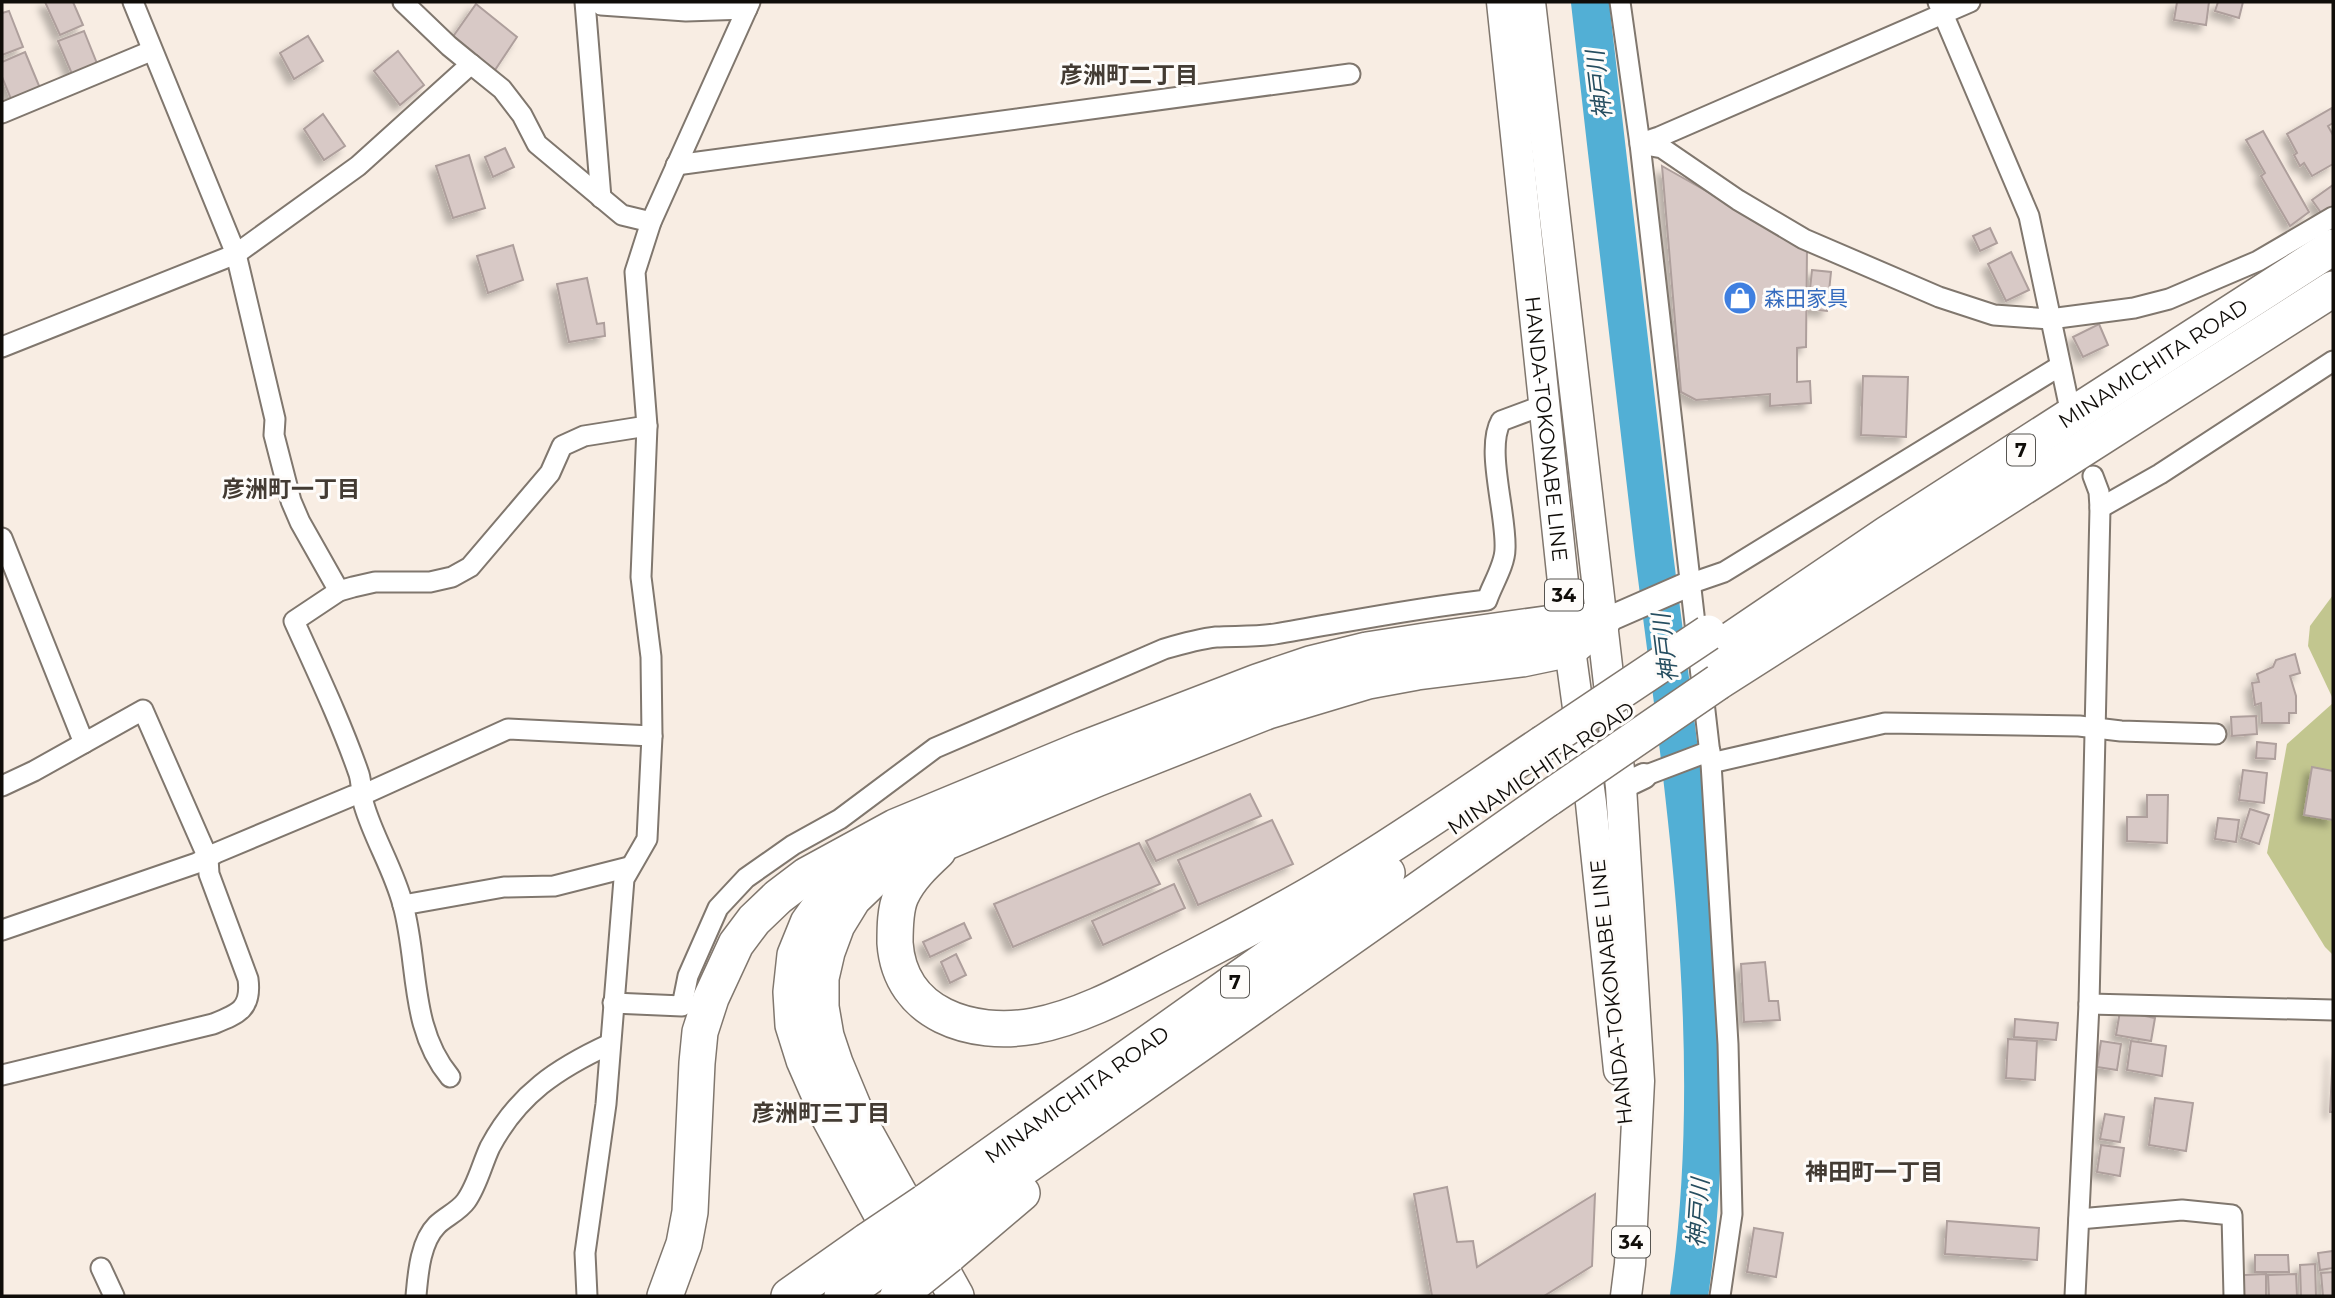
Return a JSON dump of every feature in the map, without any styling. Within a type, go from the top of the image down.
[{"type":"highway","name":"MINAMICHITA ROAD","points":[[937,1228],[1549,798],[1750,625],[2333,247]]},
{"type":"highway","name":"MINAMICHITA ROAD","points":[[882,1269],[1545,754],[2333,289]]},
{"type":"highway","points":[[956,1296],[860,1123],[826,1036],[821,1007],[821,978],[837,925],[853,900],[879,874],[908,858],[1108,774],[1268,711],[1368,681],[1522,659],[1568,635],[1613,617]]},
{"type":"highway","points":[[665,1296],[684,1244],[690,1212],[700,1032],[722,970],[736,944],[754,920],[807,875],[895,827],[1083,749],[1310,664],[1367,650],[1568,635]]},
{"type":"highway","points":[[948,842],[918,869],[901,897],[895,929],[897,960],[911,990],[933,1012],[962,1024],[994,1029],[1034,1026],[1125,993],[1270,918],[1545,754]]},
{"type":"highway","points":[[864,846],[832,886],[808,923],[795,956],[791,992],[793,1025],[804,1060],[828,1117],[925,1296]]},
{"type":"highway","points":[[842,1296],[937,1228]]},
{"type":"highway","points":[[789,1296],[882,1269]]},
{"type":"main road","name":"HANDA-TOKONABE LINE","points":[[1502,2],[1568,635],[1591,803],[1633,1188]]},
{"type":"main road","name":"HANDA-TOKONABE LINE","points":[[1530,2],[1633,782],[1639,1081],[1626,1296]]},
{"type":"street","points":[[133,2],[236,254],[275,419],[274,435],[291,501],[339,591]]},
{"type":"street","points":[[404,2],[449,46],[502,89],[522,115],[537,144],[622,215],[651,222]]},
{"type":"street","points":[[585,2],[601,198]]},
{"type":"street","points":[[587,1296],[584,1253],[606,1104],[624,879],[647,839],[652,736],[651,657],[642,577],[646,426],[635,272],[651,222],[749,5],[686,11],[601,5],[601,2]]},
{"type":"street","points":[[1620,2],[1640,144],[1706,757],[1728,1044],[1732,1214],[1720,1296]]},
{"type":"street","points":[[1640,144],[1940,8],[1970,2]]},
{"type":"street","points":[[1940,8],[2029,216],[2068,400]]},
{"type":"street","points":[[3,109],[152,51]]},
{"type":"street","points":[[2,346],[236,254],[358,166],[471,64]]},
{"type":"street","points":[[676,165],[1350,74]]},
{"type":"street","points":[[1640,144],[1662,148],[1738,200],[1804,239],[1939,298],[1994,315],[2050,319],[2134,308],[2169,299],[2258,261],[2333,217]]},
{"type":"street","points":[[2100,508],[2160,474],[2333,361]]},
{"type":"street","points":[[1613,617],[1724,572],[2060,366]]},
{"type":"street","points":[[613,1003],[682,1006],[688,976],[718,908],[746,878],[793,845],[840,819],[935,748],[1164,649],[1190,642],[1216,637],[1244,638],[1275,634],[1424,607],[1487,600],[1506,551],[1496,459],[1496,430],[1501,421],[1544,405]]},
{"type":"street","points":[[450,1077],[440,1066],[429,1046],[420,1018],[411,943],[403,905],[364,804],[360,777],[294,621],[339,591],[374,582],[430,582],[452,577],[470,567],[550,473],[562,446],[584,436],[646,426]]},
{"type":"street","points":[[2075,1296],[2089,1004],[2100,508],[2099,492],[2093,476]]},
{"type":"street","points":[[2,538],[84,743]]},
{"type":"street","points":[[2,786],[143,709],[208,858],[209,874],[247,979],[248,1000],[233,1016],[213,1024],[2,1075]]},
{"type":"street","points":[[1633,782],[1706,757],[1885,723],[2094,727],[2121,731],[2216,734]]},
{"type":"street","points":[[2,930],[208,858],[508,729],[652,736]]},
{"type":"street","points":[[403,905],[504,887],[554,886],[629,867]]},
{"type":"street","points":[[2089,1004],[2333,1010]]},
{"type":"street","points":[[416,1296],[428,1238],[436,1226],[466,1202],[501,1126],[540,1084],[569,1063],[610,1044]]},
{"type":"street","points":[[2079,1219],[2182,1210],[2232,1215],[2234,1296]]},
{"type":"street","points":[[102,1268],[114,1296]]},
{"type":"green space","points":[[2333,595],[2333,699],[2308,646],[2310,626]]},
{"type":"green space","points":[[2333,703],[2333,955],[2325,947],[2267,853],[2287,744]]},
{"type":"building","points":[[45,2],[73,2],[83,25],[60,35]]},
{"type":"building","points":[[2177,2],[2209,2],[2206,25],[2174,20]]},
{"type":"building","points":[[2218,2],[2243,2],[2239,18],[2215,11]]},
{"type":"building","points":[[476,4],[517,37],[495,70],[452,38]]},
{"type":"building","points":[[9,11],[23,47],[2,55],[2,13]]},
{"type":"building","points":[[84,31],[100,71],[75,81],[58,41]]},
{"type":"building","points":[[308,36],[323,61],[294,79],[280,53]]},
{"type":"building","points":[[398,51],[424,85],[400,105],[374,71]]},
{"type":"building","points":[[25,52],[42,93],[13,104],[2,77],[2,62]]},
{"type":"building","points":[[2332,108],[2333,123],[2328,126],[2333,135],[2333,164],[2312,176],[2304,163],[2300,166],[2294,155],[2297,153],[2287,134]]},
{"type":"building","points":[[323,114],[345,146],[324,160],[304,129]]},
{"type":"building","points":[[2263,131],[2309,212],[2290,226],[2261,176],[2265,173],[2246,140]]},
{"type":"building","points":[[505,148],[514,167],[493,177],[485,157]]},
{"type":"building","points":[[469,155],[485,208],[453,218],[436,166]]},
{"type":"building","name":"森田家具","points":[[1662,166],[1807,248],[1806,347],[1797,348],[1797,382],[1810,381],[1811,403],[1770,406],[1770,394],[1696,400],[1681,392]]},
{"type":"building","points":[[2333,185],[2333,211],[2324,217],[2312,200]]},
{"type":"building","points":[[1990,228],[1997,243],[1980,251],[1973,236]]},
{"type":"building","points":[[513,245],[523,280],[488,293],[477,256]]},
{"type":"building","points":[[2011,252],[2029,290],[2006,301],[1988,264]]},
{"type":"building","points":[[1812,270],[1831,272],[1827,311],[1808,309]]},
{"type":"building","points":[[587,278],[597,324],[604,323],[605,336],[569,342],[557,284]]},
{"type":"building","points":[[2099,324],[2108,345],[2083,357],[2073,337]]},
{"type":"building","points":[[1863,376],[1908,377],[1906,437],[1861,435]]},
{"type":"building","points":[[2295,654],[2300,673],[2290,676],[2296,696],[2296,713],[2289,713],[2289,723],[2262,723],[2261,703],[2255,705],[2252,683],[2259,682],[2257,674],[2273,667],[2276,660]]},
{"type":"building","points":[[2256,716],[2257,734],[2232,736],[2231,717]]},
{"type":"building","points":[[2257,742],[2276,744],[2275,759],[2256,758]]},
{"type":"building","points":[[2312,767],[2333,771],[2333,820],[2304,815]]},
{"type":"building","points":[[2243,770],[2267,773],[2264,803],[2239,800]]},
{"type":"building","points":[[1250,794],[1261,816],[1156,861],[1146,841]]},
{"type":"building","points":[[2147,795],[2168,795],[2167,843],[2127,841],[2127,817],[2147,817]]},
{"type":"building","points":[[2250,809],[2269,815],[2259,844],[2241,838]]},
{"type":"building","points":[[2218,818],[2239,820],[2236,842],[2215,839]]},
{"type":"building","points":[[1272,820],[1293,864],[1198,905],[1178,860]]},
{"type":"building","points":[[1139,843],[1160,884],[1013,947],[994,904]]},
{"type":"building","points":[[1174,884],[1185,908],[1103,945],[1092,921]]},
{"type":"building","points":[[964,923],[971,938],[930,957],[923,942]]},
{"type":"building","points":[[956,954],[966,975],[950,983],[941,962]]},
{"type":"building","points":[[1765,962],[1769,1001],[1778,1001],[1780,1020],[1744,1022],[1741,964]]},
{"type":"building","points":[[2120,1011],[2155,1018],[2151,1041],[2116,1035]]},
{"type":"building","points":[[2015,1019],[2058,1023],[2056,1040],[2014,1037]]},
{"type":"building","points":[[2008,1039],[2037,1041],[2035,1080],[2006,1078]]},
{"type":"building","points":[[2101,1041],[2121,1044],[2117,1070],[2097,1067]]},
{"type":"building","points":[[2131,1041],[2166,1046],[2162,1076],[2127,1070]]},
{"type":"building","points":[[2333,1052],[2333,1112],[2330,1112]]},
{"type":"building","points":[[2155,1098],[2193,1103],[2186,1151],[2149,1145]]},
{"type":"building","points":[[2105,1114],[2124,1117],[2120,1142],[2100,1139]]},
{"type":"building","points":[[2101,1145],[2124,1148],[2120,1176],[2097,1172]]},
{"type":"building","points":[[1447,1187],[1457,1242],[1473,1241],[1477,1267],[1595,1194],[1592,1266],[1544,1296],[1432,1296],[1414,1194]]},
{"type":"building","points":[[1947,1221],[2039,1228],[2037,1260],[1945,1254]]},
{"type":"building","points":[[1754,1228],[1783,1233],[1776,1277],[1747,1272]]},
{"type":"building","points":[[2333,1251],[2333,1268],[2320,1270],[2318,1253]]},
{"type":"building","points":[[2255,1255],[2288,1255],[2289,1272],[2255,1272]]},
{"type":"building","points":[[2315,1264],[2316,1296],[2301,1296],[2300,1265]]},
{"type":"building","points":[[2333,1272],[2333,1296],[2323,1296],[2321,1273]]},
{"type":"building","points":[[2266,1274],[2266,1296],[2244,1296],[2244,1275]]},
{"type":"building","points":[[2296,1274],[2297,1296],[2269,1296],[2268,1275]]},
{"type":"waterway","name":"神戸川","points":[[1590,2],[1637,416],[1678,739],[1697,925],[1703,1110],[1699,1203],[1689,1296]]},
{"type":"place","name":"森田家具","points":[[1740,298]]},
{"type":"district","name":"彦洲町二丁目","points":[[1129,75]]},
{"type":"district","name":"彦洲町一丁目","points":[[291,489]]},
{"type":"district","name":"彦洲町三丁目","points":[[821,1113]]},
{"type":"district","name":"神田町一丁目","points":[[1874,1172]]}]
